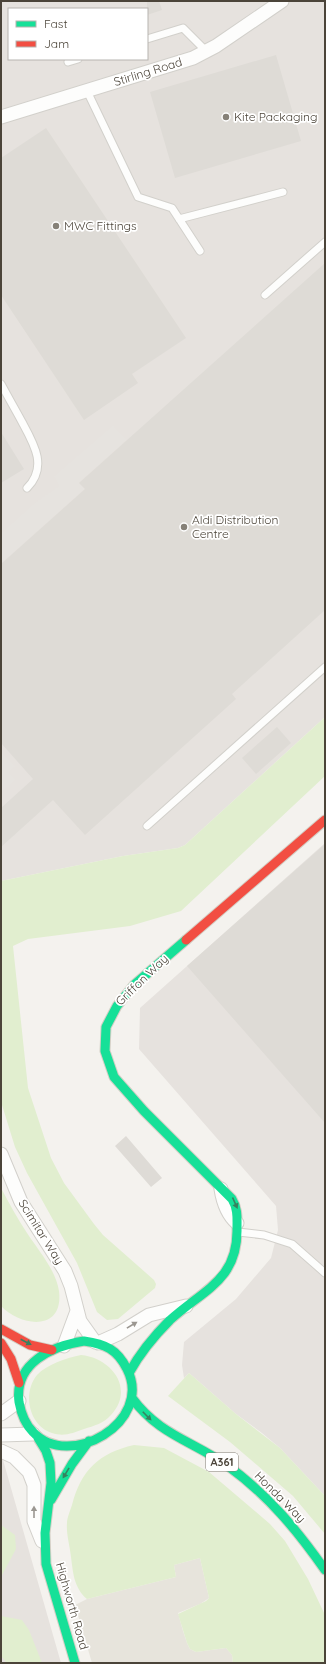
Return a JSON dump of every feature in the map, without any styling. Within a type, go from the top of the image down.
[{"type":"main road","name":"Griffon Way","points":[[221,1189],[144,1111],[114,1077],[108,1065],[105,1049],[106,1027],[115,1005],[134,985],[325,820]]},
{"type":"main road","points":[[129,1373],[148,1343],[226,1272],[234,1256],[237,1228]]},
{"type":"main road","points":[[1,1329],[30,1345],[58,1348]]},
{"type":"main road","points":[[1,1343],[11,1359],[19,1383],[19,1401],[23,1418],[36,1436],[49,1444],[58,1446],[89,1441],[113,1428],[121,1421],[132,1398],[133,1388],[129,1373],[119,1357],[103,1344],[96,1342],[75,1342],[58,1348],[35,1360],[23,1374],[19,1383]]},
{"type":"main road","name":"Honda Way","points":[[132,1398],[149,1419],[164,1430],[212,1456],[245,1479],[285,1516],[325,1570]]},
{"type":"main road","points":[[113,1428],[129,1428]]},
{"type":"main road","name":"Honda Way","points":[[148,1429],[164,1430]]},
{"type":"main road","name":"Highworth Road","points":[[36,1436],[46,1451],[50,1463],[51,1483],[47,1508],[45,1549],[50,1580],[75,1663]]},
{"type":"main road","name":"Highworth Road","points":[[47,1508],[68,1470],[89,1441]]},
{"type":"street","name":"Stirling Road","points":[[1,115],[87,91],[207,52],[282,1]]},
{"type":"street","name":"Scimitar Way","points":[[1,1154],[24,1207],[65,1271],[83,1326],[96,1342]]},
{"type":"street","name":"Griffon Way","points":[[221,1189],[222,1198],[237,1228]]},
{"type":"street","points":[[96,1342],[118,1334],[149,1315],[187,1306]]},
{"type":"street","points":[[58,1348],[77,1311]]},
{"type":"street","points":[[1,1414],[19,1401]]},
{"type":"street","points":[[1,1435],[36,1436]]},
{"type":"street","points":[[1,1451],[14,1457],[29,1472],[34,1485],[34,1521],[45,1549]]},
{"type":"lane","points":[[148,39],[183,28],[207,52]]},
{"type":"lane","points":[[68,62],[75,60]]},
{"type":"lane","points":[[87,91],[138,197],[172,208],[200,251]]},
{"type":"lane","points":[[179,219],[283,192]]},
{"type":"lane","points":[[265,295],[325,242]]},
{"type":"lane","points":[[1,384],[36,448],[38,462],[37,473],[33,482],[27,488]]},
{"type":"lane","points":[[146,826],[325,667]]},
{"type":"lane","points":[[237,1228],[292,1244],[325,1273]]},
{"type":"shaded area","points":[[1,1],[325,1],[325,717],[185,845],[178,848],[123,856],[1,881]]},
{"type":"shaded area","points":[[113,425],[127,440],[79,483],[85,489],[1,564],[1,533],[32,505],[59,486],[54,476]]},
{"type":"shaded area","points":[[1,751],[15,766],[9,773],[16,780],[1,793]]},
{"type":"shaded area","points":[[325,843],[325,1496],[280,1448],[236,1414],[189,1373],[184,1378],[182,1365],[184,1342],[236,1299],[271,1258],[278,1230],[276,1206],[139,1049],[140,1008]]},
{"type":"shaded area","points":[[1,1453],[61,1663],[1,1663]]},
{"type":"shaded area","points":[[200,1558],[209,1598],[200,1604],[178,1613],[183,1631],[190,1649],[196,1652],[226,1648],[232,1655],[233,1663],[92,1663],[75,1605],[87,1599],[176,1577],[174,1565]]},
{"type":"green space","points":[[325,717],[325,776],[181,911],[130,926],[28,939],[13,946],[28,1088],[51,1158],[64,1183],[103,1235],[154,1280],[156,1284],[155,1288],[118,1319],[107,1320],[97,1312],[77,1263],[27,1173],[15,1147],[2,1105],[1,881],[123,856],[178,848],[185,845]]},
{"type":"green space","points":[[1,1188],[20,1222],[46,1260],[57,1283],[59,1291],[59,1304],[55,1314],[48,1319],[39,1322],[19,1318],[9,1313],[1,1306]]},
{"type":"green space","points":[[81,1355],[92,1357],[102,1362],[117,1376],[121,1395],[118,1405],[108,1418],[99,1424],[68,1434],[61,1435],[52,1433],[38,1424],[33,1416],[29,1399],[32,1382],[41,1371],[46,1368],[64,1360]]},
{"type":"green space","points":[[189,1373],[236,1414],[280,1448],[325,1496],[325,1534],[293,1496],[230,1442],[168,1396]]},
{"type":"green space","points":[[134,1445],[164,1448],[209,1472],[270,1524],[285,1541],[308,1579],[325,1615],[325,1663],[233,1663],[232,1655],[226,1648],[196,1652],[190,1649],[178,1614],[206,1601],[209,1598],[200,1558],[174,1565],[176,1577],[87,1599],[83,1595],[79,1590],[74,1574],[67,1531],[68,1519],[76,1493],[86,1473],[101,1458],[122,1448]]},
{"type":"green space","points":[[1,1525],[15,1535],[16,1549],[1,1577]]},
{"type":"green space","points":[[1,1616],[22,1620],[29,1630],[42,1663],[7,1663],[1,1656]]},
{"type":"building","points":[[147,1],[159,1],[162,10],[148,15]]},
{"type":"building","name":"Kite Packaging","points":[[276,55],[301,141],[175,178],[150,92]]},
{"type":"building","name":"MWC Fittings","points":[[46,128],[186,338],[132,374],[138,383],[84,420],[1,295],[1,158]]},
{"type":"building","name":"Aldi Distribution Centre","points":[[325,263],[325,610],[232,694],[236,699],[85,835],[53,800],[1,847],[1,808],[33,779],[1,743],[1,564],[85,489],[79,483]]},
{"type":"building","points":[[1,432],[24,469],[1,483]]},
{"type":"building","points":[[277,727],[291,743],[256,774],[242,758]]},
{"type":"building","points":[[325,844],[325,1123],[187,966]]},
{"type":"building","points":[[126,1136],[162,1178],[151,1187],[115,1146]]},
{"type":"traffic: fast","points":[[129,1373],[143,1352],[164,1326],[206,1291],[225,1272],[232,1261],[236,1246],[237,1214],[232,1199],[144,1111],[114,1077],[105,1051],[106,1027],[117,1006],[134,985],[186,940]]},
{"type":"traffic: fast","points":[[84,1341],[98,1344],[110,1349],[115,1352],[123,1362],[127,1369],[132,1389],[129,1407],[119,1423],[104,1435],[86,1443],[67,1446],[48,1443],[33,1432],[26,1422],[19,1402],[19,1388],[29,1367],[38,1359],[48,1352],[60,1347],[84,1341]]},
{"type":"traffic: fast","points":[[132,1398],[142,1411],[153,1421],[215,1457],[243,1477],[269,1501],[293,1527],[325,1570]]},
{"type":"traffic: fast","points":[[38,1438],[46,1451],[50,1463],[51,1483],[45,1533],[46,1564],[75,1663]]},
{"type":"traffic: fast","points":[[51,1500],[72,1464],[89,1441]]},
{"type":"traffic: jam","points":[[186,940],[325,820]]},
{"type":"traffic: jam","points":[[1,1329],[30,1345],[52,1350]]},
{"type":"traffic: jam","points":[[1,1343],[11,1359],[19,1383]]},
{"type":"place","name":"Kite Packaging","points":[[226,117]]},
{"type":"place","name":"MWC Fittings","points":[[56,226]]},
{"type":"place","name":"Aldi Distribution Centre","points":[[184,527]]}]
